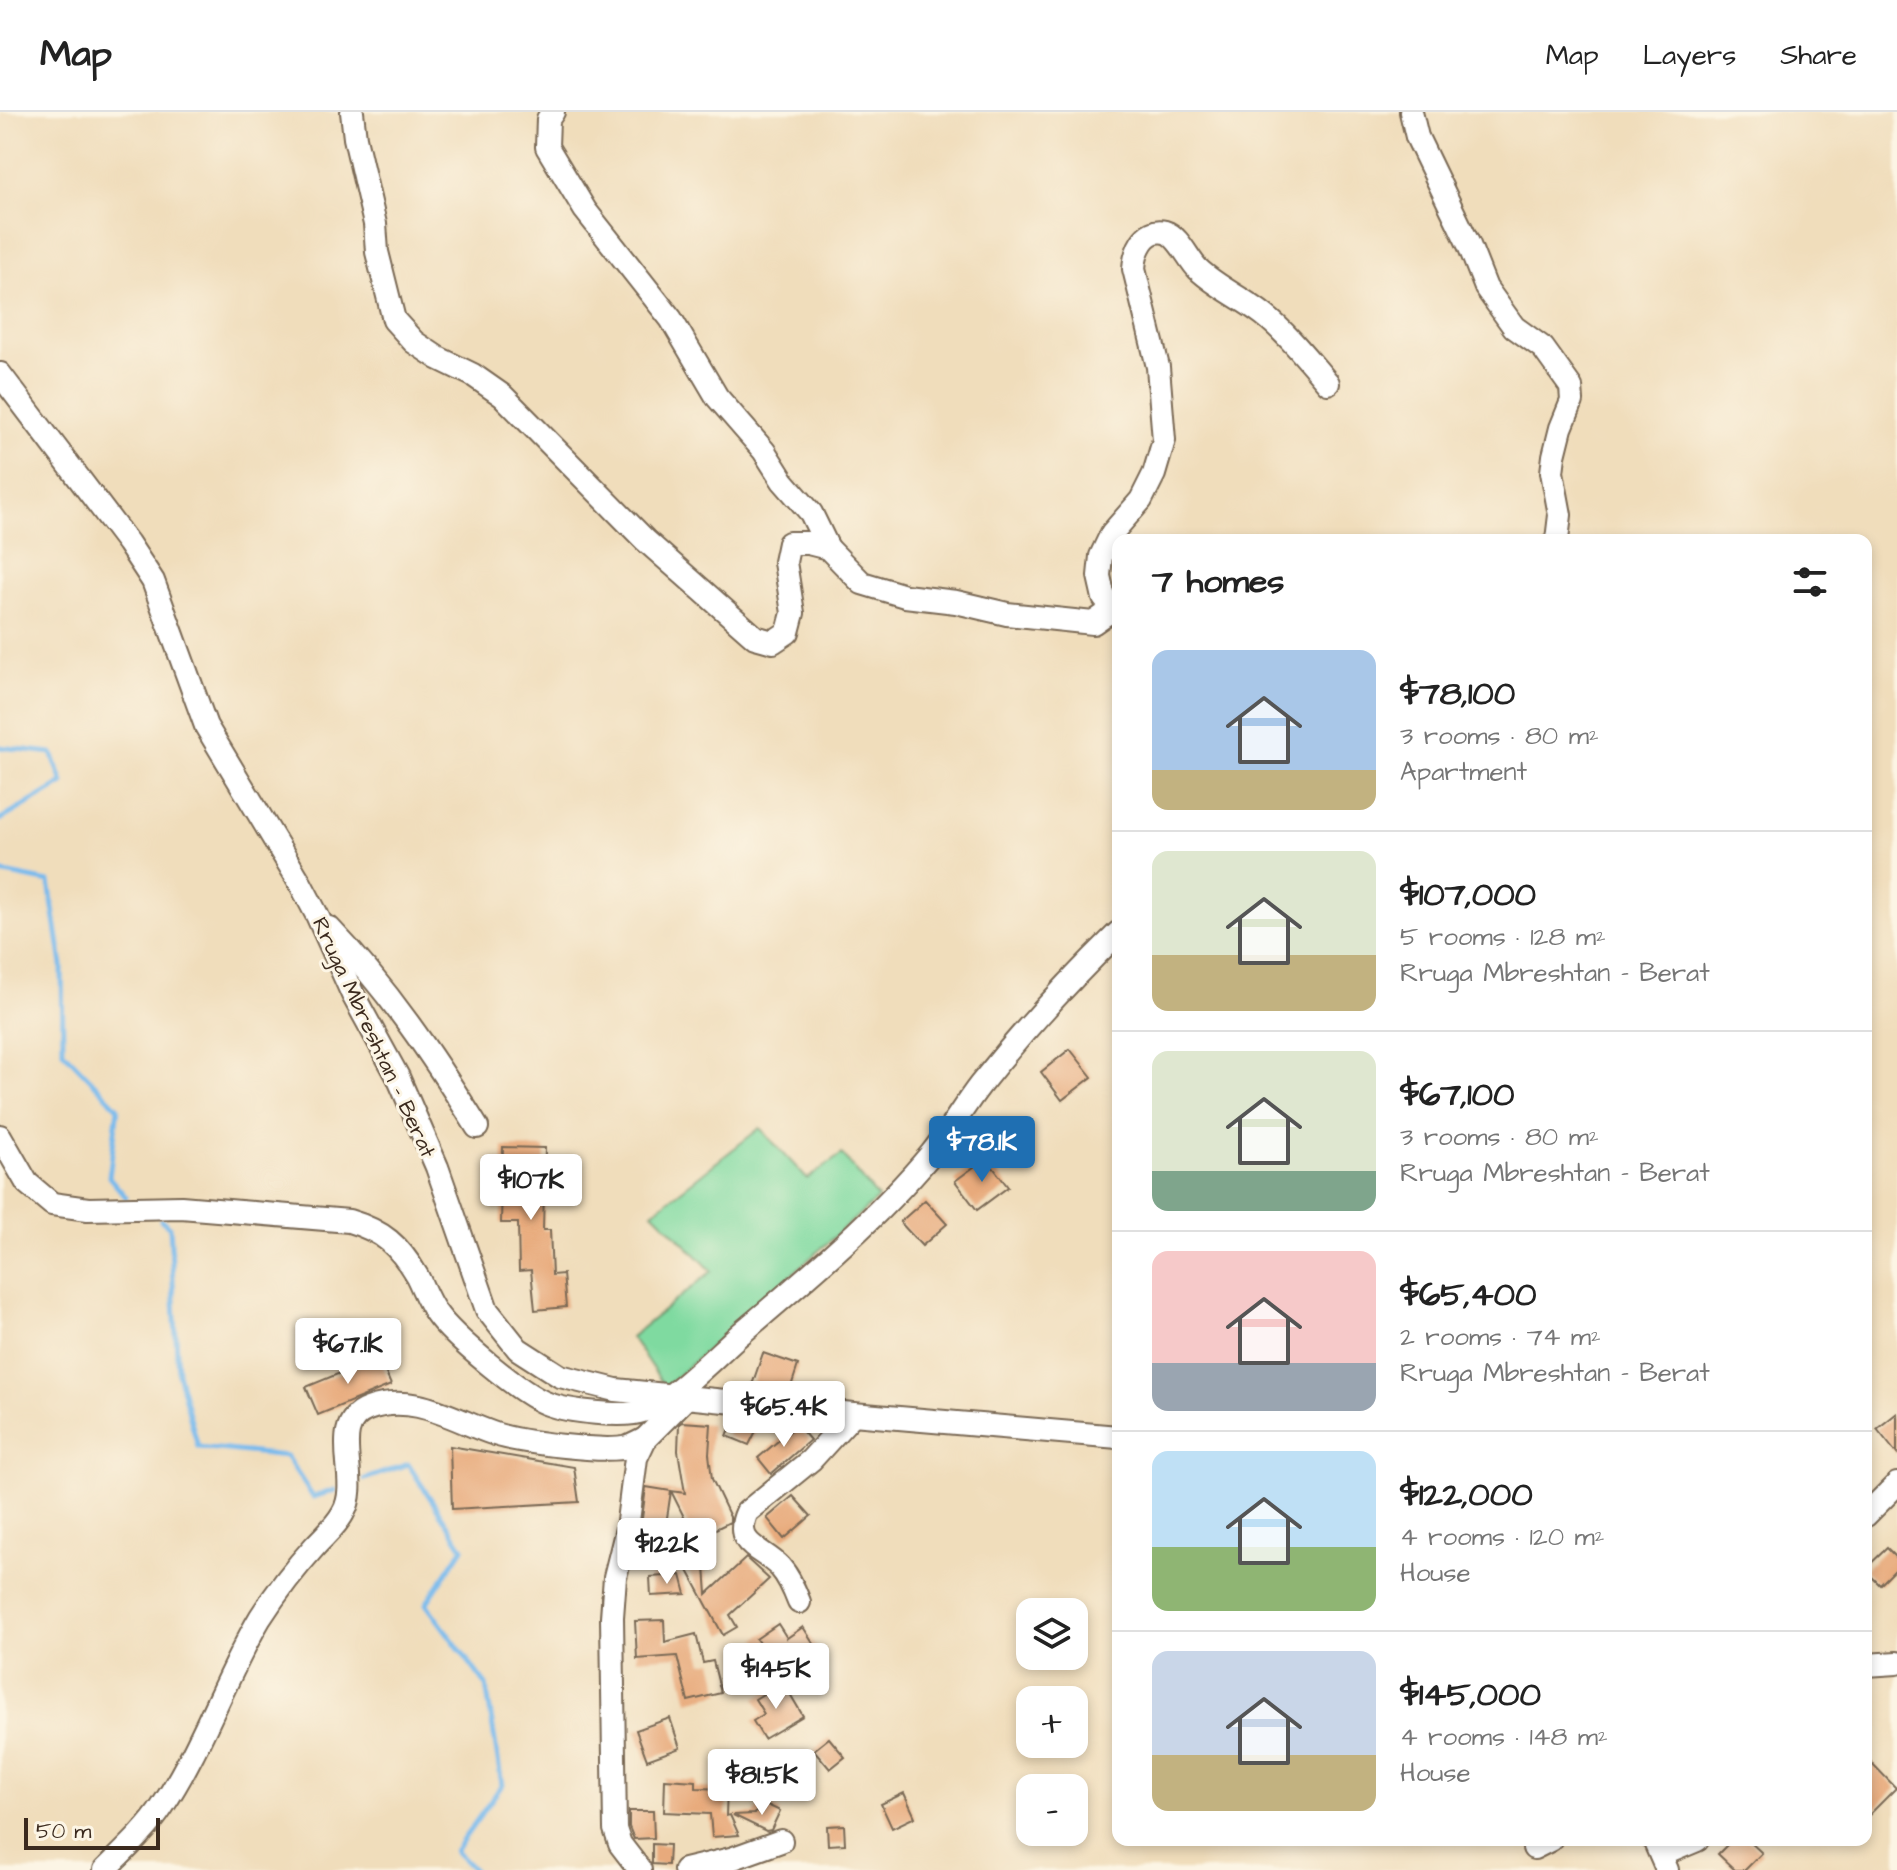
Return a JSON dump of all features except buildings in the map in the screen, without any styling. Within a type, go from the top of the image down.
[{"type":"street","points":[[352,112],[386,296],[394,320],[414,342],[503,396],[645,540],[755,637],[773,642],[788,632],[793,613],[785,562],[789,543],[808,543],[828,548]]},
{"type":"street","points":[[553,112],[548,119],[547,147],[585,210],[671,319],[717,397],[764,451],[783,481],[811,513],[828,548],[862,583],[905,596],[946,600],[1007,614],[1093,623],[1112,614]]},
{"type":"street","points":[[1411,112],[1417,137],[1469,245],[1486,288],[1514,327],[1543,348],[1571,387],[1572,401],[1561,428],[1552,472],[1559,498],[1557,534]]},
{"type":"street","points":[[1112,607],[1104,598],[1099,576],[1101,556],[1112,533],[1141,500],[1154,474],[1164,440],[1158,367],[1134,269],[1134,254],[1141,242],[1163,231],[1173,236],[1193,264],[1210,280],[1264,314],[1328,383]]},
{"type":"street","name":"Rruga Mbreshtan - Berat","points":[[0,374],[128,543],[153,581],[206,726],[317,915],[353,995],[398,1077],[426,1141],[487,1310],[518,1349],[560,1376],[616,1390],[1112,1436]]},
{"type":"street","points":[[317,915],[360,960],[422,1042],[477,1127]]},
{"type":"street","points":[[640,1870],[620,1844],[615,1829],[612,1617],[615,1577],[627,1529],[636,1458],[645,1439],[679,1395],[879,1210],[931,1154],[1003,1056],[1112,939]]},
{"type":"street","points":[[0,1136],[27,1183],[52,1204],[88,1209],[181,1207],[349,1221],[370,1227],[387,1237],[402,1253],[434,1311],[447,1328],[528,1394],[548,1405],[619,1414],[641,1412],[679,1395]]},
{"type":"street","points":[[105,1870],[161,1809],[262,1616],[345,1511],[350,1482],[346,1432],[351,1422],[365,1410],[408,1403],[431,1408],[498,1435],[579,1447],[627,1447],[645,1439]]},
{"type":"street","points":[[799,1602],[790,1580],[778,1565],[751,1546],[744,1536],[742,1523],[747,1512],[811,1460],[853,1414]]},
{"type":"street","points":[[1872,1509],[1897,1484]]},
{"type":"street","points":[[1872,1665],[1897,1663]]},
{"type":"street","points":[[685,1870],[731,1859],[781,1841]]},
{"type":"street","points":[[1661,1855],[1683,1846]]},
{"type":"green space","points":[[760,1128],[807,1179],[842,1154],[878,1198],[665,1387],[631,1337],[712,1271],[653,1212]]},
{"type":"waterway","points":[[0,747],[52,753],[63,783],[0,820]]},
{"type":"waterway","points":[[0,872],[49,882],[62,965],[63,1051],[118,1108],[109,1177],[126,1197]]},
{"type":"waterway","points":[[161,1220],[170,1227],[178,1373],[198,1447],[286,1456],[313,1497],[335,1490]]},
{"type":"waterway","points":[[365,1479],[408,1464],[463,1548],[426,1604],[486,1685],[502,1785],[455,1851],[474,1870]]}]
